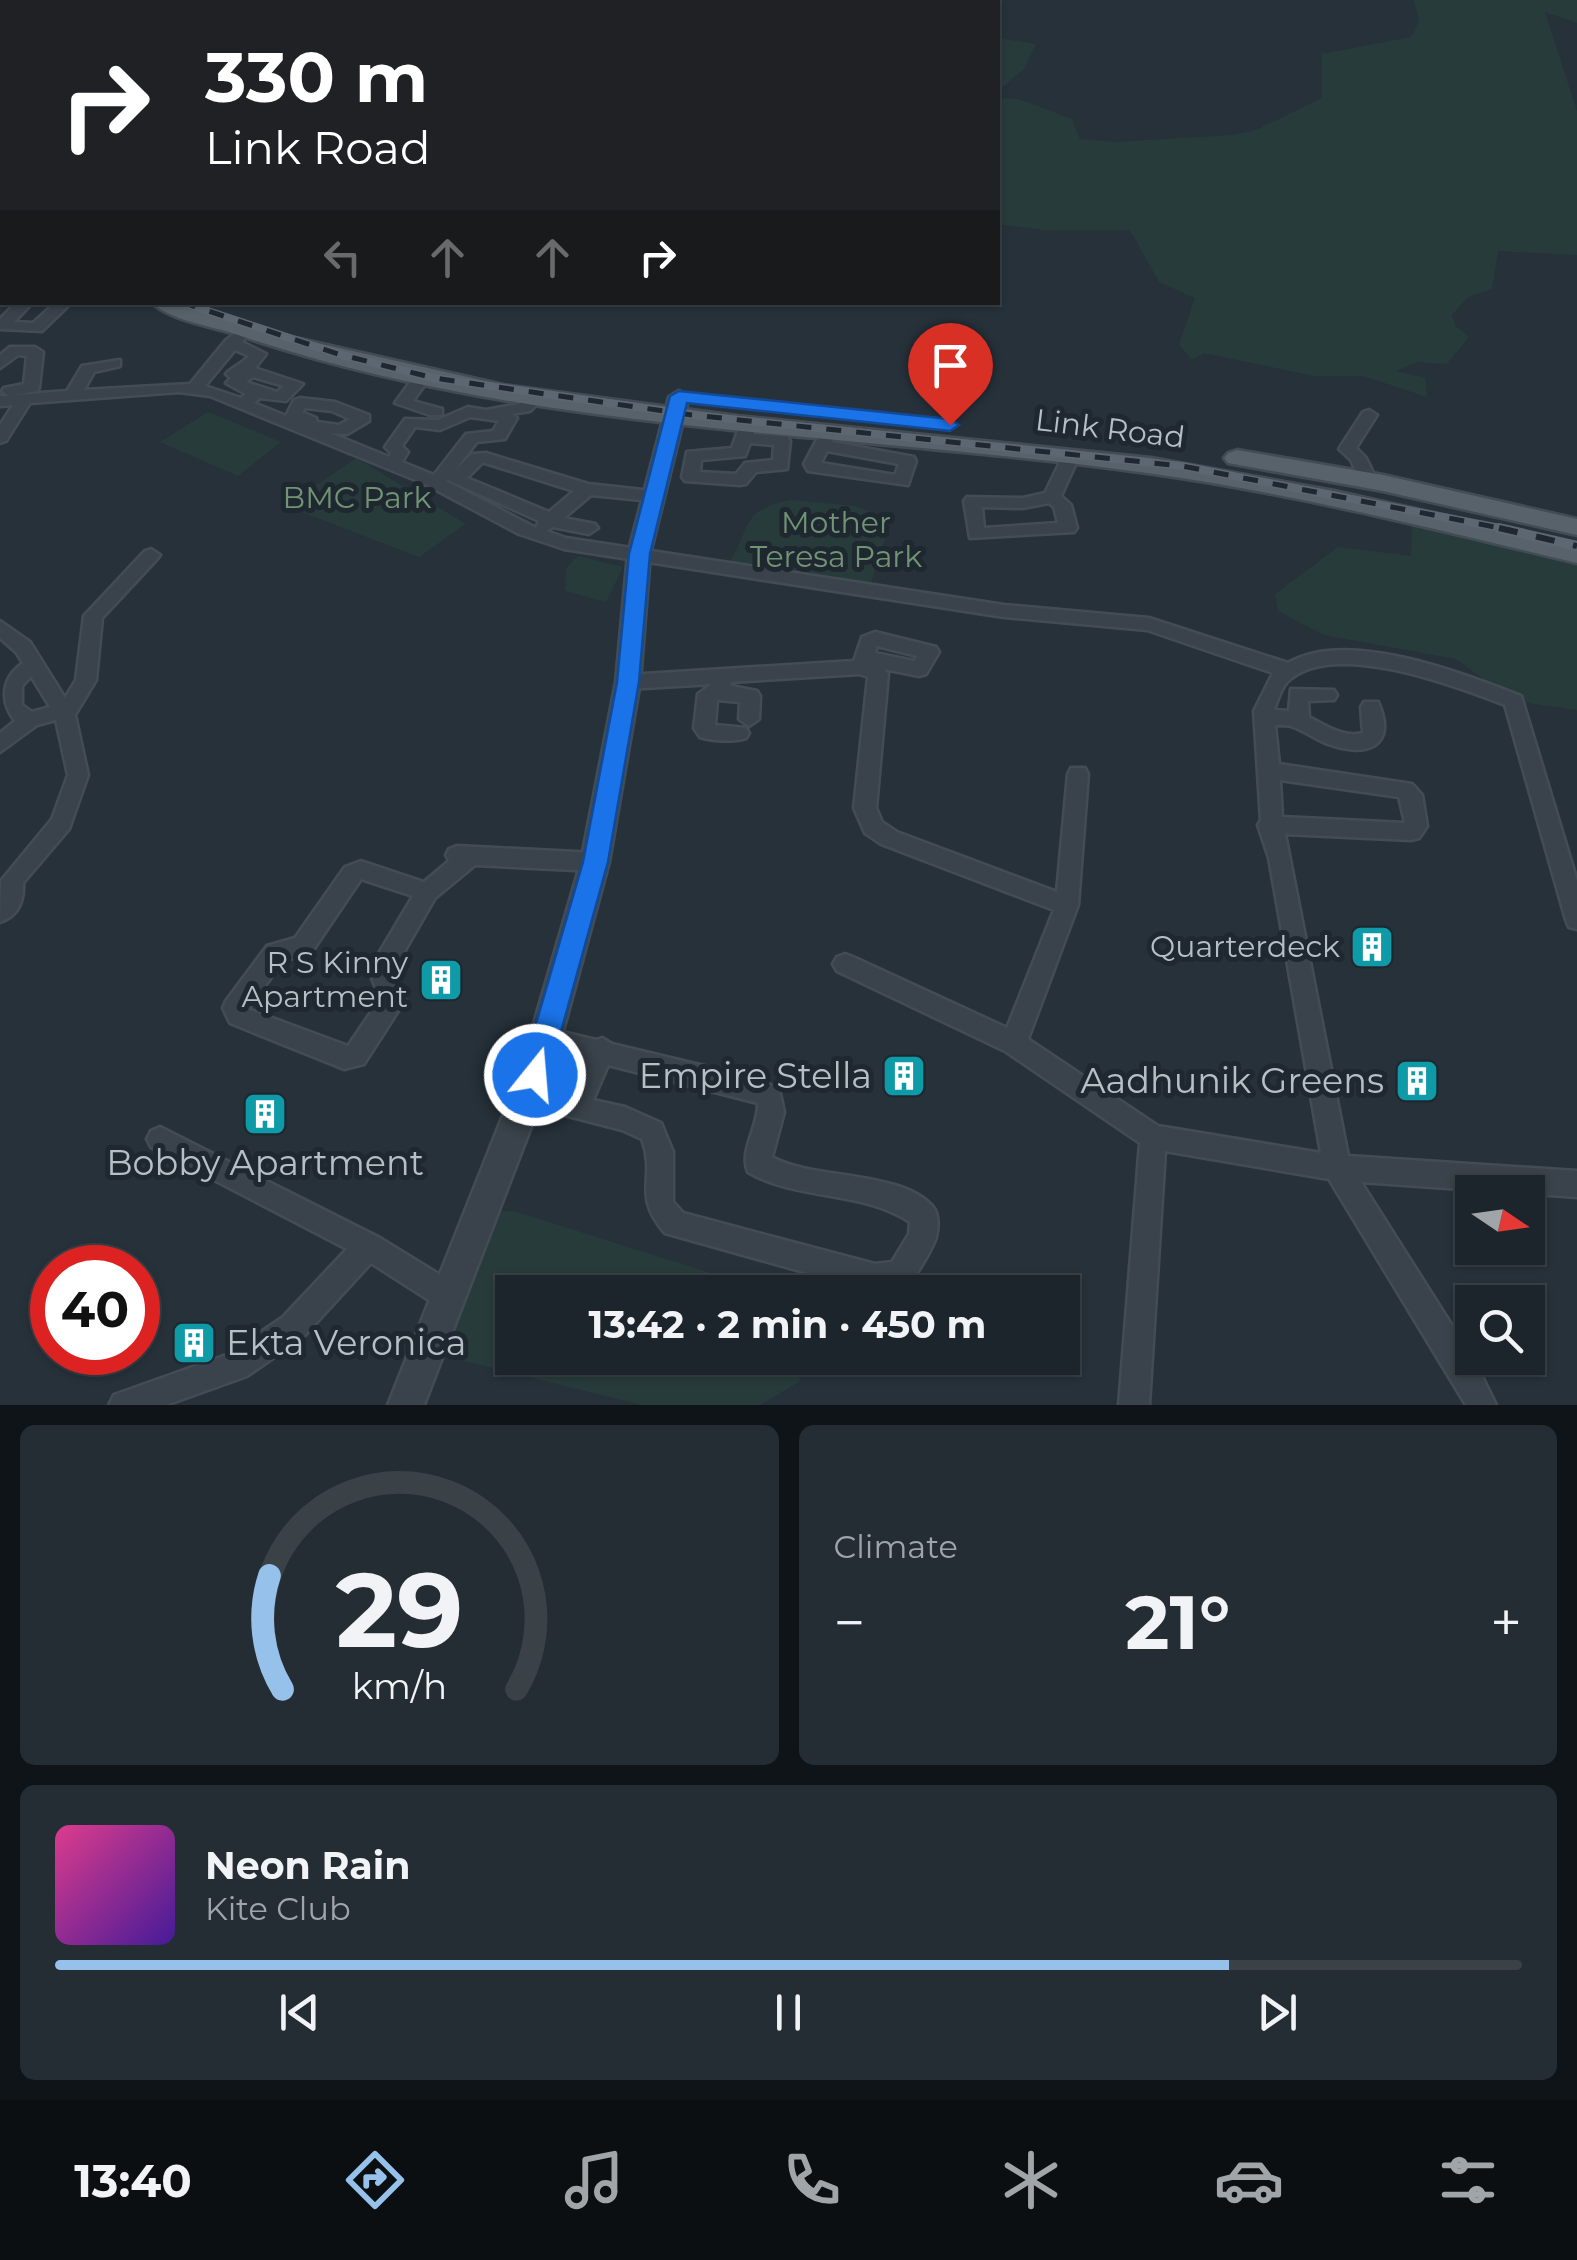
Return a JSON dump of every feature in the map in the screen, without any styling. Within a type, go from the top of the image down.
[{"type":"main road","name":"Link Road","points":[[169,305],[238,336],[422,377],[536,397],[1092,438],[1368,481],[1577,526]]},
{"type":"main road","name":"Link Road","points":[[226,305],[369,350],[676,406],[746,431],[1071,456],[1254,481],[1577,554]]},
{"type":"street","points":[[23,305],[2,325],[37,328],[62,305]]},
{"type":"street","points":[[0,401],[72,396],[127,384],[198,383],[222,379],[244,371],[257,357],[254,349],[238,336],[198,383]]},
{"type":"street","points":[[0,339],[7,342],[0,349]]},
{"type":"street","points":[[0,362],[16,350],[35,352],[31,388],[0,391]]},
{"type":"street","points":[[72,396],[88,369],[115,363]]},
{"type":"street","points":[[422,377],[404,406],[443,414],[457,407],[498,412],[524,408],[536,397]]},
{"type":"street","points":[[198,383],[250,398],[437,483],[535,534],[593,549],[1004,611],[1149,624],[1288,671]]},
{"type":"street","points":[[0,438],[25,399]]},
{"type":"street","points":[[406,1405],[527,1095],[595,862],[628,682],[639,554],[676,406]]},
{"type":"street","points":[[393,464],[400,452],[392,447],[411,422],[440,431],[468,412],[510,420],[499,436],[472,437],[437,483]]},
{"type":"street","points":[[1368,481],[1358,458],[1347,448],[1370,415]]},
{"type":"street","points":[[746,431],[782,441],[781,466],[751,467],[740,480],[691,477],[693,456],[738,452],[746,431]]},
{"type":"street","points":[[825,438],[910,465],[897,483],[814,466],[825,438]]},
{"type":"street","points":[[1052,497],[1071,456]]},
{"type":"street","points":[[589,528],[552,519],[456,479],[457,476],[486,458],[587,489],[652,496]]},
{"type":"street","points":[[535,534],[587,489]]},
{"type":"street","points":[[1052,497],[1062,505],[1068,528],[976,534],[970,504],[973,502],[1023,504],[1052,497]]},
{"type":"street","points":[[0,744],[30,720],[63,713],[86,680],[93,616],[151,555]]},
{"type":"street","points":[[0,628],[28,656],[63,713],[78,775],[62,824],[6,883],[14,898],[0,912]]},
{"type":"street","points":[[0,651],[28,656]]},
{"type":"street","points":[[28,656],[6,681],[4,700],[10,710],[30,720]]},
{"type":"street","points":[[1481,1405],[1465,1372],[1337,1168],[1280,858],[1269,825],[1265,705],[1288,671],[1310,660],[1348,657],[1468,682],[1514,701],[1574,892],[1577,920]]},
{"type":"street","points":[[628,682],[722,684],[864,663],[878,674],[865,808],[873,827],[889,838],[1067,905]]},
{"type":"street","points":[[722,684],[750,696],[744,726],[708,732],[704,728],[708,694],[722,684]]},
{"type":"street","points":[[1327,694],[1298,694],[1299,721],[1304,727],[1325,730],[1334,740],[1364,743],[1374,737],[1371,707]]},
{"type":"street","points":[[1265,717],[1299,721]]},
{"type":"street","points":[[1268,770],[1404,790],[1411,795],[1416,826],[1410,832],[1269,825]]},
{"type":"street","points":[[1014,1043],[1067,905],[1078,774]]},
{"type":"street","points":[[427,892],[361,870],[353,873],[303,946],[275,953],[235,1008],[239,1016],[344,1058],[354,1056],[393,1000],[381,970],[427,892],[462,855],[595,862]]},
{"type":"street","points":[[845,964],[1014,1043],[1154,1138],[1337,1168],[1577,1184]]},
{"type":"street","points":[[527,1095],[652,1131],[660,1152],[660,1207],[675,1224],[875,1278],[900,1275],[922,1238],[924,1216],[905,1200],[778,1172],[757,1163],[770,1097],[758,1090],[602,1049],[546,1039]]},
{"type":"street","points":[[578,1108],[602,1049]]},
{"type":"street","points":[[1134,1405],[1154,1138]]},
{"type":"street","points":[[160,1139],[368,1246],[448,1296]]},
{"type":"street","points":[[124,1405],[236,1366],[293,1327],[368,1246]]},
{"type":"green space","points":[[1414,0],[1577,0],[1577,23],[1545,12],[1577,111],[1577,255],[1498,251],[1492,289],[1468,297],[1452,315],[1455,325],[1469,337],[1447,364],[1418,362],[1396,371],[1425,378],[1427,397],[1363,376],[1314,376],[1204,353],[1192,360],[1179,344],[1195,298],[1159,282],[1130,230],[1045,230],[1000,224],[1000,98],[1019,99],[1072,119],[1080,139],[1115,142],[1233,135],[1256,130],[1322,98],[1322,54],[1411,37],[1419,21]]},
{"type":"green space","points":[[1000,38],[1036,44],[1024,69],[1000,89]]},
{"type":"green space","points":[[208,412],[281,442],[238,476],[160,442]]},
{"type":"green space","name":"BMC Park","points":[[356,458],[466,524],[419,557],[286,506]]},
{"type":"green space","name":"Mother Teresa Park","points":[[792,500],[856,506],[891,520],[871,583],[728,564],[754,516],[762,509]]},
{"type":"green space","points":[[1412,525],[1577,558],[1577,710],[1514,701],[1456,659],[1324,635],[1278,611],[1275,594],[1338,547],[1411,556]]},
{"type":"green space","points":[[578,556],[623,567],[606,602],[565,591],[566,568]]},
{"type":"green space","points":[[497,1210],[517,1212],[717,1275],[495,1275],[495,1369],[436,1354]]},
{"type":"green space","points":[[521,1375],[801,1375],[799,1382],[760,1405],[642,1405]]},
{"type":"railway","points":[[190,305],[338,354],[434,378],[692,415],[1182,466],[1510,530]]},
{"type":"railway","points":[[1499,528],[1577,546]]},
{"type":"place","name":"Quarterdeck","points":[[1372,947]]},
{"type":"place","name":"R S Kinny Apartment","points":[[441,980]]},
{"type":"place","name":"Empire Stella","points":[[904,1076]]},
{"type":"place","name":"Aadhunik Greens","points":[[1417,1081]]},
{"type":"place","name":"Bobby Apartment","points":[[265,1114]]},
{"type":"place","name":"Ekta Veronica","points":[[194,1343]]},
{"type":"route","points":[[535,1075],[595,862],[628,682],[639,554],[679,396],[950,425]]}]
